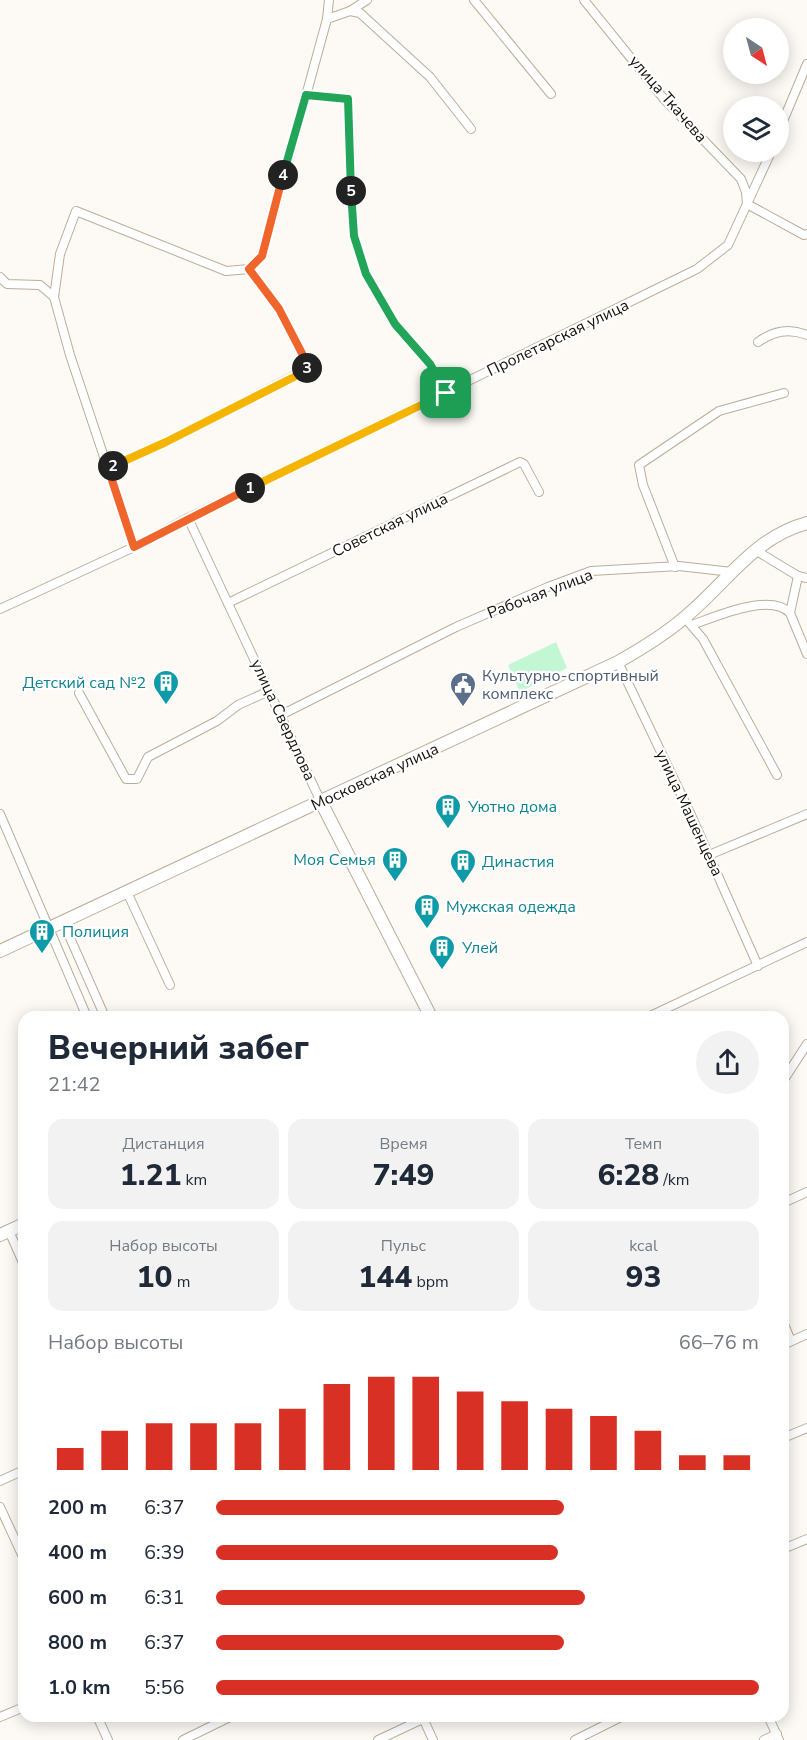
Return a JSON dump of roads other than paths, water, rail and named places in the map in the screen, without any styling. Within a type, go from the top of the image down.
[{"type":"main road","points":[[732,572],[755,550],[778,533],[807,523]]},
{"type":"main road","name":"Московская улица","points":[[0,951],[618,662],[689,621],[732,572]]},
{"type":"main road","name":"улица Свердлова","points":[[321,802],[428,1011]]},
{"type":"street","points":[[134,547],[70,355],[54,297],[60,254],[76,211],[226,271],[249,269],[262,256],[327,19],[329,0]]},
{"type":"street","points":[[327,19],[350,12],[367,0]]},
{"type":"street","points":[[474,0],[551,94]]},
{"type":"street","name":"улица Ткачева","points":[[584,0],[664,99],[741,179],[746,192],[747,204]]},
{"type":"street","points":[[350,12],[360,13],[430,77],[471,129]]},
{"type":"street","points":[[789,107],[807,64]]},
{"type":"street","points":[[306,95],[348,99],[354,236],[366,274],[395,324],[430,364],[446,393]]},
{"type":"street","name":"Пролетарская улица","points":[[0,609],[134,547],[188,518],[697,269],[728,245],[766,162]]},
{"type":"street","points":[[747,204],[804,235],[807,234]]},
{"type":"street","points":[[108,468],[166,442],[307,369],[307,363],[279,309],[249,269]]},
{"type":"street","points":[[3,281],[40,285],[54,297]]},
{"type":"street","points":[[758,342],[782,331],[807,334]]},
{"type":"street","points":[[675,567],[646,494],[639,465],[718,411],[784,393]]},
{"type":"street","name":"Советская улица","points":[[228,603],[520,462],[524,464],[539,492]]},
{"type":"street","name":"улица Свердлова","points":[[188,518],[321,802]]},
{"type":"street","points":[[755,550],[803,577],[789,613]]},
{"type":"street","name":"Рабочая улица","points":[[280,715],[456,627],[591,571],[675,567],[732,572]]},
{"type":"street","points":[[777,775],[703,639],[689,621],[748,606],[778,606],[789,613],[807,654]]},
{"type":"street","name":"улица Машенцева","points":[[618,662],[709,855],[758,966]]},
{"type":"street","points":[[79,693],[126,779],[137,779],[148,757],[217,721],[238,705],[269,691]]},
{"type":"street","points":[[0,814],[84,1011]]},
{"type":"street","points":[[709,855],[807,814]]},
{"type":"street","points":[[128,892],[170,985]]},
{"type":"street","points":[[63,922],[102,1011]]},
{"type":"street","points":[[661,1011],[807,942]]},
{"type":"street","points":[[789,1072],[807,1044]]},
{"type":"street","points":[[789,1200],[807,1192]]},
{"type":"street","points":[[5,1233],[18,1255]]},
{"type":"street","points":[[789,1342],[807,1334]]},
{"type":"street","points":[[789,1436],[807,1428]]},
{"type":"street","points":[[0,1481],[18,1473]]},
{"type":"street","points":[[0,1507],[18,1546]]},
{"type":"street","points":[[789,1546],[807,1539]]},
{"type":"street","points":[[0,1718],[18,1710]]},
{"type":"street","points":[[100,1722],[108,1740]]},
{"type":"street","points":[[183,1740],[220,1722]]},
{"type":"street","points":[[378,1740],[414,1722]]},
{"type":"street","points":[[426,1722],[433,1740]]},
{"type":"street","points":[[575,1740],[611,1722]]},
{"type":"street","points":[[764,1740],[778,1737],[771,1722]]},
{"type":"place","name":"Детский сад №2","points":[[166,706]]},
{"type":"place","name":"Культурно-спортивный комплекс","points":[[463,708]]},
{"type":"place","name":"Уютно дома","points":[[448,830]]},
{"type":"place","name":"Моя Семья","points":[[395,883]]},
{"type":"place","name":"Династия","points":[[463,885]]},
{"type":"place","name":"Мужская одежда","points":[[427,930]]},
{"type":"place","name":"Полиция","points":[[42,955]]},
{"type":"place","name":"Улей","points":[[442,971]]}]
